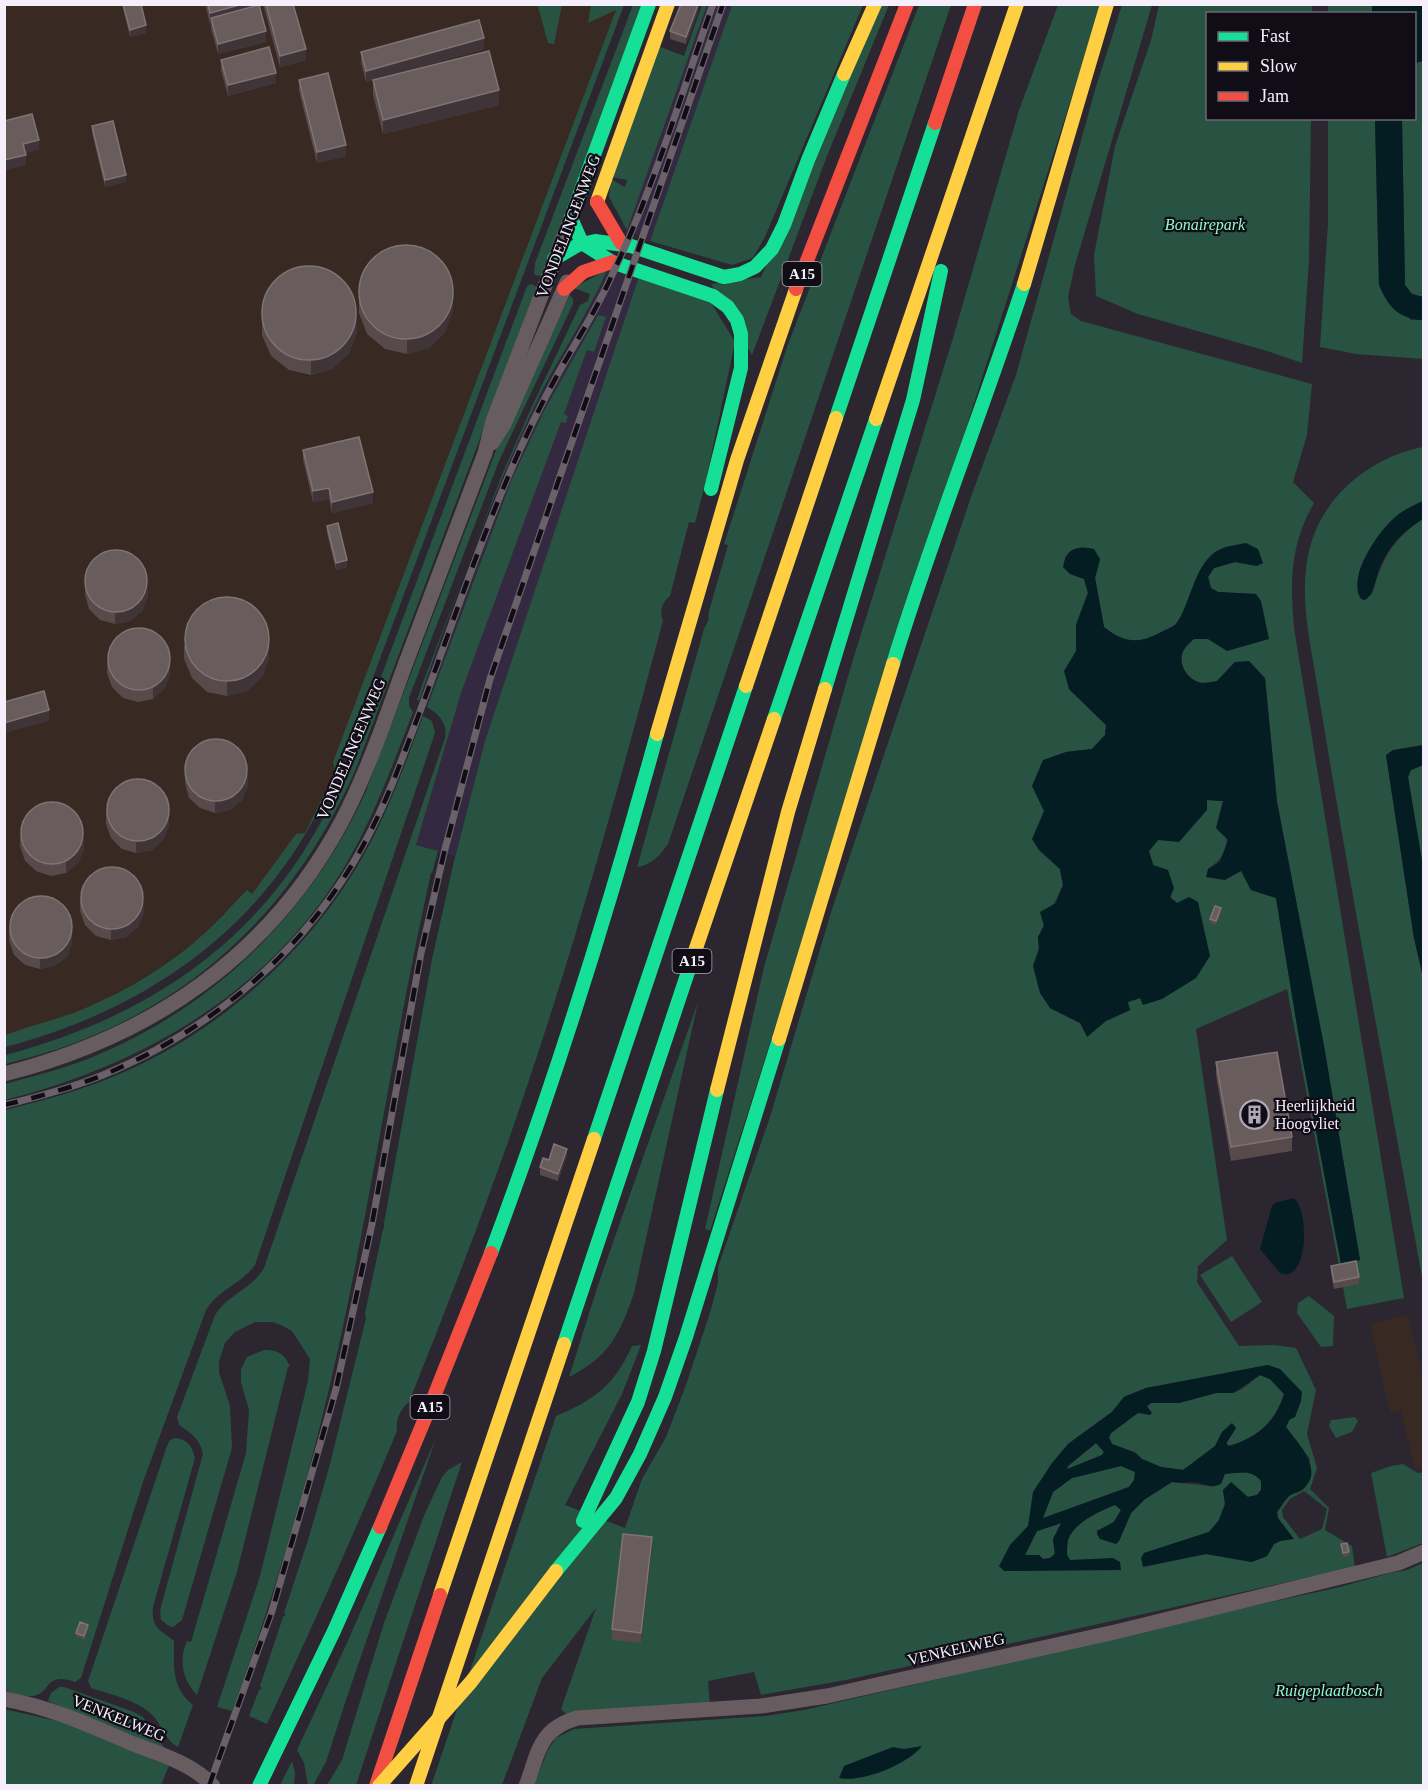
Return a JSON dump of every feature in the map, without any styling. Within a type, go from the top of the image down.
[{"type":"main road","name":"VONDELINGENWEG","points":[[571,218],[649,4]]},
{"type":"main road","name":"VONDELINGENWEG","points":[[597,202],[668,4]]},
{"type":"main road","name":"A15","points":[[554,259],[582,243],[592,241],[621,243],[724,277],[740,275],[752,270],[762,262],[781,232],[808,159],[875,4]]},
{"type":"main road","name":"A15","points":[[378,1785],[975,4]]},
{"type":"main road","name":"A15","points":[[416,1785],[714,895],[1017,4]]},
{"type":"main road","name":"A15","points":[[378,1785],[450,1709],[517,1625],[555,1571],[616,1498],[658,1414],[686,1337],[911,604],[991,384],[1032,261],[1107,4]]},
{"type":"main road","name":"A15","points":[[259,1785],[332,1636],[389,1505],[508,1208],[574,1018],[607,913],[737,459],[789,306],[852,140],[907,7]]},
{"type":"main road","name":"A15","points":[[555,1571],[598,1492],[638,1402],[654,1351],[705,1137],[788,813],[913,400],[971,138]]},
{"type":"main road","points":[[597,202],[621,243]]},
{"type":"main road","points":[[571,218],[582,243],[612,262],[713,296],[728,307],[737,320],[741,334],[741,368],[707,503]]},
{"type":"main road","points":[[564,289],[583,272],[612,262]]},
{"type":"main road","name":"A15","points":[[692,612],[698,547]]},
{"type":"street","name":"VONDELINGENWEG","points":[[485,453],[504,424],[564,289],[597,202]]},
{"type":"street","name":"VONDELINGENWEG","points":[[4,1074],[96,1046],[166,1009],[199,986],[238,955],[273,919],[298,888],[332,838],[359,785],[571,218]]},
{"type":"street","name":"VENKELWEG","points":[[526,1785],[544,1737],[553,1728],[577,1718],[761,1706],[827,1696],[1182,1617],[1398,1563],[1424,1552]]},
{"type":"street","name":"VENKELWEG","points":[[4,1699],[42,1707],[170,1758],[201,1773],[213,1785]]},
{"type":"shaded area","points":[[5,5],[618,5],[333,762],[336,771],[305,833],[296,834],[252,894],[248,890],[199,939],[156,970],[88,1008],[5,1035]]},
{"type":"shaded area","points":[[704,5],[732,5],[650,241],[622,227]]},
{"type":"shaded area","points":[[607,270],[639,276],[485,741],[455,856],[416,845],[461,693],[561,422],[568,416],[564,414],[587,350],[511,481],[427,707],[419,701],[503,477],[534,406],[589,309]]},
{"type":"shaded area","points":[[1408,1315],[1424,1382],[1423,1468],[1415,1470],[1401,1411],[1390,1413],[1370,1324]]},
{"type":"green space","points":[[539,5],[562,5],[554,44],[548,43]]},
{"type":"green space","points":[[591,5],[624,5],[349,741],[310,826],[283,868],[252,905],[218,939],[180,968],[140,993],[97,1015],[52,1033],[5,1047],[5,1035],[88,1007],[132,985],[173,959],[205,933],[247,890],[252,894],[296,834],[305,833],[335,771],[333,762],[616,10],[588,23]]},
{"type":"green space","points":[[633,5],[644,5],[542,275],[538,276],[534,274],[535,263]]},
{"type":"green space","points":[[702,5],[707,5],[627,230],[609,197],[611,179],[625,187],[627,180],[612,177],[658,46],[684,56]]},
{"type":"green space","points":[[732,5],[863,5],[765,237],[753,258],[732,265],[650,241]]},
{"type":"green space","points":[[880,5],[889,5],[827,156],[752,355],[711,284],[761,277]]},
{"type":"green space","points":[[919,5],[951,5],[668,844],[655,859],[637,867],[708,621],[728,545],[724,544],[787,347]]},
{"type":"green space","points":[[1058,5],[1101,5],[710,1231],[705,1229],[764,967],[851,666],[953,338],[1019,110]]},
{"type":"green space","points":[[1122,5],[1152,5],[1075,265],[1068,297],[1071,314],[1081,321],[1312,384],[1307,435],[1293,482],[1314,503],[1296,549],[1292,579],[1294,628],[1404,1298],[1347,1309],[1287,989],[1196,1029],[1227,1240],[1198,1266],[1197,1282],[1239,1346],[1274,1345],[1296,1348],[1316,1390],[1307,1434],[1317,1468],[1310,1489],[1329,1508],[1325,1530],[1352,1546],[1355,1567],[846,1680],[761,1695],[754,1672],[708,1681],[710,1704],[567,1715],[561,1709],[596,1608],[542,1678],[502,1785],[431,1786],[556,1416],[593,1397],[611,1381],[632,1346],[641,1345],[622,1394],[565,1505],[625,1528],[642,1479],[666,1437],[710,1313],[718,1283],[718,1267],[770,1117],[832,909],[972,494],[1016,375],[1095,90]],"holes":[[[1083,547],[1100,559],[1095,578],[1104,627],[1118,638],[1131,641],[1146,640],[1177,624],[1215,553],[1257,566],[1235,562],[1214,568],[1208,577],[1211,588],[1218,592],[1256,594],[1227,650],[1208,639],[1194,639],[1183,652],[1181,659],[1186,673],[1197,682],[1217,681],[1235,662],[1265,678],[1277,802],[1324,1046],[1360,1260],[1341,1263],[1302,1056],[1276,898],[1251,890],[1241,870],[1208,869],[1217,862],[1226,847],[1227,830],[1223,801],[1207,800],[1158,840],[1149,851],[1163,886],[1177,903],[1143,1005],[1141,998],[1127,1002],[1130,1010],[1106,1021],[1080,1023],[1050,1008],[1033,966],[1039,949],[1038,937],[1063,885],[1060,869],[1039,850],[1044,811],[1066,752],[1092,749],[1105,735],[1106,725],[1069,689],[1076,651],[1076,625],[1088,592],[1084,579],[1071,574],[1065,557],[1072,550]],[[1268,1365],[1302,1392],[1286,1427],[1310,1459],[1301,1490],[1289,1496],[1277,1512],[1280,1541],[1274,1544],[1267,1556],[1252,1562],[1206,1554],[1143,1566],[1144,1553],[1209,1532],[1219,1520],[1225,1504],[1223,1490],[1248,1497],[1257,1495],[1261,1490],[1261,1481],[1249,1473],[1235,1473],[1225,1474],[1214,1487],[1172,1482],[1145,1499],[1131,1513],[1119,1541],[1097,1531],[1114,1522],[1121,1510],[1115,1504],[1088,1518],[1071,1534],[1067,1547],[1070,1560],[1000,1566],[1010,1546],[1028,1526],[1068,1444],[1112,1412],[1124,1397],[1146,1388]],[[1304,1491],[1327,1509],[1322,1529],[1300,1539],[1283,1517],[1282,1510],[1290,1499]]]},
{"type":"green space","name":"Bonairepark","points":[[1159,5],[1312,5],[1312,12],[1206,12],[1206,120],[1311,120],[1309,260],[1302,363],[1138,314],[1096,296],[1094,255],[1115,146],[1151,40]]},
{"type":"green space","points":[[1328,5],[1372,5],[1372,12],[1328,12]]},
{"type":"green space","points":[[1423,61],[1423,297],[1412,294],[1405,285],[1402,120],[1416,120],[1416,63]]},
{"type":"green space","points":[[1328,120],[1375,120],[1379,285],[1411,320],[1423,320],[1423,359],[1356,354],[1320,347],[1328,223]]},
{"type":"green space","points":[[607,270],[543,390],[479,535],[501,477],[532,406],[580,305],[588,301],[590,294],[573,288]]},
{"type":"green space","points":[[639,276],[710,301],[735,342],[705,485],[695,523],[689,522],[670,596],[662,607],[663,621],[604,838],[555,1000],[508,1141],[409,1402],[399,1415],[397,1431],[366,1505],[267,1724],[249,1716],[259,1690],[262,1688],[260,1686],[283,1617],[286,1614],[284,1613],[308,1540],[329,1468],[366,1318],[365,1313],[384,1228],[432,959],[454,861],[485,741]]},
{"type":"green space","points":[[531,284],[537,287],[355,771],[327,826],[294,877],[257,922],[216,961],[170,995],[120,1024],[65,1047],[5,1064],[5,1055],[96,1024],[139,1003],[179,979],[216,951],[251,918],[282,882],[310,841],[347,768],[527,286]]},
{"type":"green space","points":[[570,295],[573,304],[499,461],[409,698],[409,706],[413,712],[382,790],[345,866],[315,911],[280,951],[241,986],[199,1017],[153,1044],[106,1066],[56,1085],[5,1100],[5,1084],[59,1069],[100,1054],[154,1027],[193,1002],[229,974],[263,942],[321,872],[366,791],[496,450]]},
{"type":"green space","points":[[598,315],[606,317],[594,352],[587,350],[564,414],[568,416],[566,423],[561,422],[461,693],[416,845],[438,851],[418,932],[363,1228],[328,1391],[292,1530],[248,1666],[232,1711],[217,1707],[260,1576],[308,1381],[310,1359],[292,1331],[273,1322],[255,1322],[235,1332],[225,1343],[219,1361],[219,1372],[230,1406],[232,1448],[182,1620],[173,1627],[161,1620],[160,1610],[203,1454],[197,1440],[179,1425],[177,1417],[215,1315],[264,1268],[445,738],[446,733],[442,720],[427,707],[511,481],[544,411]]},
{"type":"green space","points":[[1423,447],[1423,501],[1401,514],[1384,529],[1359,572],[1371,596],[1379,572],[1395,543],[1423,519],[1423,748],[1386,755],[1414,938],[1423,977],[1423,1283],[1341,828],[1310,642],[1305,578],[1310,547],[1317,528],[1326,510],[1338,495],[1369,469],[1386,459]]},
{"type":"green space","points":[[463,578],[445,627],[419,701],[417,700],[422,685]]},
{"type":"green space","points":[[423,716],[432,721],[435,733],[255,1265],[217,1297],[206,1310],[143,1482],[81,1678],[75,1682],[58,1679],[33,1696],[5,1691],[5,1110],[93,1085],[158,1056],[193,1035],[259,985],[316,925],[362,858],[388,806]]},
{"type":"green space","points":[[1423,765],[1423,867],[1408,777],[1411,770]]},
{"type":"green space","points":[[698,1002],[634,1293],[624,1321],[611,1343],[594,1361],[569,1377],[598,1285]]},
{"type":"green space","points":[[1232,1256],[1262,1302],[1231,1322],[1200,1275]]},
{"type":"green space","points":[[1309,1296],[1334,1316],[1333,1346],[1321,1347],[1297,1313],[1298,1303]]},
{"type":"green space","points":[[264,1350],[280,1353],[290,1367],[288,1367],[237,1572],[197,1695],[188,1683],[183,1670],[184,1648],[187,1641],[191,1642],[246,1453],[249,1410],[241,1382],[241,1369],[247,1357]]},
{"type":"green space","points":[[1260,1375],[1270,1379],[1284,1394],[1270,1421],[1264,1428],[1248,1438],[1229,1446],[1226,1444],[1236,1428],[1232,1424],[1222,1432],[1215,1446],[1184,1470],[1161,1467],[1142,1459],[1135,1452],[1112,1444],[1109,1437],[1111,1433],[1151,1403],[1179,1403],[1216,1393],[1233,1393]]},
{"type":"green space","points":[[1355,1417],[1358,1421],[1352,1432],[1336,1438],[1329,1426],[1331,1420]]},
{"type":"green space","points":[[174,1438],[189,1444],[195,1458],[153,1607],[153,1620],[158,1628],[174,1641],[174,1667],[177,1684],[193,1705],[178,1747],[170,1741],[149,1712],[125,1699],[91,1688],[88,1681],[166,1449],[169,1441]]},
{"type":"green space","points":[[436,1438],[326,1762],[314,1784],[308,1785],[304,1763],[297,1750],[347,1643]]},
{"type":"green space","points":[[1096,1443],[1104,1452],[1102,1455],[1066,1470],[1068,1466]]},
{"type":"green space","points":[[462,1462],[356,1785],[327,1785],[342,1760],[384,1623],[425,1513],[442,1477],[448,1470]]},
{"type":"green space","points":[[1403,1464],[1418,1473],[1423,1472],[1423,1543],[1387,1557],[1371,1473]]},
{"type":"green space","points":[[1121,1466],[1135,1472],[1134,1480],[1129,1487],[1042,1519],[1053,1492],[1072,1478]]},
{"type":"green space","points":[[1062,1523],[1053,1539],[1055,1553],[1050,1558],[1043,1559],[1039,1555],[1025,1555],[1037,1531]]},
{"type":"green space","name":"Ruigeplaatbosch","points":[[1423,1563],[1423,1785],[533,1786],[549,1748],[556,1738],[574,1729],[765,1716],[804,1710],[1340,1587],[1407,1570]]},
{"type":"green space","points":[[59,1687],[143,1717],[166,1750],[48,1701],[51,1693]]},
{"type":"green space","points":[[4,1709],[66,1723],[169,1766],[161,1785],[5,1785]]},
{"type":"green space","points":[[292,1761],[295,1773],[294,1785],[280,1785]]},
{"type":"water","points":[[1372,5],[1423,5],[1423,61],[1416,63],[1416,12],[1372,12]]},
{"type":"water","points":[[1375,120],[1402,120],[1405,285],[1412,294],[1423,297],[1423,320],[1407,317],[1395,310],[1386,300],[1379,285]]},
{"type":"water","points":[[1423,501],[1423,519],[1392,545],[1383,559],[1369,597],[1365,600],[1361,599],[1358,590],[1360,569],[1371,546],[1395,517]]},
{"type":"water","points":[[1246,543],[1258,549],[1263,563],[1257,566],[1235,562],[1214,568],[1208,577],[1211,588],[1218,592],[1256,594],[1261,601],[1269,639],[1227,651],[1208,639],[1194,639],[1183,652],[1181,659],[1186,673],[1197,682],[1217,681],[1235,662],[1249,661],[1265,678],[1277,802],[1324,1046],[1360,1260],[1341,1264],[1302,1056],[1276,898],[1251,890],[1241,871],[1225,880],[1206,877],[1208,869],[1220,862],[1228,840],[1216,828],[1223,801],[1207,800],[1207,810],[1179,842],[1158,840],[1149,851],[1153,865],[1168,870],[1174,888],[1170,898],[1177,903],[1189,897],[1198,902],[1210,956],[1196,978],[1162,999],[1143,1005],[1140,998],[1128,1002],[1130,1010],[1106,1021],[1087,1037],[1080,1023],[1050,1008],[1040,993],[1033,966],[1039,949],[1038,937],[1044,926],[1040,912],[1056,903],[1063,885],[1060,869],[1039,850],[1032,839],[1044,811],[1032,786],[1043,760],[1066,752],[1092,749],[1105,735],[1106,725],[1069,689],[1064,671],[1076,651],[1076,625],[1088,593],[1084,579],[1070,574],[1063,567],[1064,561],[1070,552],[1078,548],[1094,549],[1100,559],[1095,578],[1104,627],[1119,637],[1140,640],[1177,623],[1202,567],[1215,552]]},
{"type":"water","points":[[1423,745],[1423,765],[1411,770],[1408,777],[1423,867],[1423,977],[1414,938],[1386,755],[1393,750]]},
{"type":"water","points":[[1294,1198],[1299,1206],[1304,1231],[1301,1258],[1296,1268],[1289,1274],[1280,1273],[1260,1249],[1272,1206]]},
{"type":"water","points":[[1268,1365],[1280,1369],[1302,1392],[1295,1417],[1289,1420],[1286,1427],[1303,1449],[1311,1466],[1309,1482],[1302,1490],[1287,1498],[1277,1512],[1278,1518],[1294,1539],[1274,1544],[1267,1556],[1252,1562],[1206,1554],[1143,1567],[1141,1558],[1144,1553],[1209,1532],[1219,1520],[1225,1504],[1223,1490],[1231,1482],[1248,1497],[1257,1495],[1261,1490],[1261,1481],[1254,1475],[1225,1474],[1221,1484],[1210,1486],[1195,1482],[1172,1482],[1145,1499],[1131,1513],[1116,1544],[1100,1539],[1097,1534],[1097,1531],[1114,1522],[1121,1510],[1115,1505],[1088,1518],[1071,1534],[1067,1555],[1070,1560],[1113,1558],[1120,1562],[1121,1570],[1004,1571],[999,1566],[1010,1545],[1028,1526],[1033,1492],[1052,1463],[1068,1444],[1112,1412],[1124,1397],[1146,1388]],"holes":[[[1260,1375],[1270,1379],[1284,1394],[1276,1413],[1264,1428],[1239,1443],[1229,1446],[1226,1443],[1236,1428],[1232,1423],[1222,1432],[1215,1446],[1183,1470],[1161,1467],[1142,1459],[1135,1453],[1112,1444],[1109,1438],[1111,1433],[1138,1413],[1150,1415],[1152,1413],[1147,1406],[1151,1403],[1179,1403],[1216,1393],[1233,1393]],[[1096,1443],[1104,1452],[1102,1455],[1067,1469]],[[1121,1466],[1135,1472],[1134,1480],[1129,1487],[1043,1518],[1053,1492],[1072,1478]],[[1061,1523],[1053,1539],[1055,1554],[1050,1558],[1043,1559],[1039,1555],[1025,1555],[1037,1531]]]},
{"type":"water","points":[[922,1746],[906,1760],[883,1771],[859,1778],[839,1778],[844,1766],[893,1747],[904,1749]]},
{"type":"building","points":[[123,4],[141,4],[146,25],[130,30]]},
{"type":"building","points":[[208,4],[243,4],[210,13]]},
{"type":"building","points":[[266,4],[293,4],[306,49],[280,56]]},
{"type":"building","points":[[681,4],[698,5],[686,37],[670,31]]},
{"type":"building","points":[[259,5],[266,31],[218,44],[211,18]]},
{"type":"building","points":[[479,20],[484,38],[366,71],[361,52]]},
{"type":"building","points":[[269,47],[276,73],[228,85],[221,60]]},
{"type":"building","points":[[489,51],[499,90],[383,120],[373,80]]},
{"type":"building","points":[[328,73],[346,145],[317,152],[299,80]]},
{"type":"building","points":[[32,114],[39,140],[23,144],[26,155],[4,160],[4,121]]},
{"type":"building","points":[[113,121],[126,175],[105,180],[92,126]]},
{"type":"building","points":[[406,245],[424,249],[439,259],[449,274],[453,292],[449,310],[439,325],[424,335],[406,339],[388,335],[373,325],[363,310],[359,292],[363,274],[373,259],[388,249]]},
{"type":"building","points":[[309,266],[327,270],[342,280],[352,295],[356,313],[352,331],[342,346],[327,356],[309,360],[291,356],[276,346],[266,331],[262,313],[266,295],[276,280],[291,270]]},
{"type":"building","points":[[359,437],[373,492],[332,502],[329,488],[313,491],[303,450]]},
{"type":"building","points":[[338,523],[347,560],[336,563],[327,526]]},
{"type":"building","points":[[110,550],[122,550],[138,559],[145,569],[147,581],[145,593],[138,603],[122,612],[110,612],[99,607],[90,598],[85,587],[85,575],[90,564],[99,555]]},
{"type":"building","points":[[227,597],[243,600],[257,609],[266,623],[269,639],[266,655],[257,669],[243,678],[227,681],[211,678],[197,669],[188,655],[185,639],[188,623],[197,609],[211,600]]},
{"type":"building","points":[[133,628],[145,628],[161,637],[168,647],[170,659],[168,671],[161,681],[145,690],[133,690],[122,685],[113,676],[108,665],[108,653],[113,642],[122,633]]},
{"type":"building","points":[[44,691],[49,710],[4,723],[4,702]]},
{"type":"building","points":[[210,739],[222,739],[238,748],[245,758],[247,770],[245,782],[238,792],[222,801],[210,801],[199,796],[190,787],[185,776],[185,764],[190,753],[199,744]]},
{"type":"building","points":[[132,779],[144,779],[160,788],[167,798],[169,810],[167,822],[160,832],[144,841],[132,841],[121,836],[112,827],[107,816],[107,804],[112,793],[121,784]]},
{"type":"building","points":[[46,802],[58,802],[74,811],[81,821],[83,833],[81,845],[74,855],[58,864],[46,864],[35,859],[26,850],[21,839],[21,827],[26,816],[35,807]]},
{"type":"building","points":[[106,867],[118,867],[134,876],[141,886],[143,898],[141,910],[134,920],[118,929],[106,929],[95,924],[86,915],[81,904],[81,892],[86,881],[95,872]]},
{"type":"building","points":[[35,896],[47,896],[63,905],[70,915],[72,927],[70,939],[63,949],[47,958],[35,958],[24,953],[15,944],[10,933],[10,921],[15,910],[24,901]]},
{"type":"building","points":[[1215,906],[1221,908],[1216,921],[1210,919]]},
{"type":"building","name":"Heerlijkheid Hoogvliet","points":[[1277,1052],[1292,1137],[1231,1147],[1216,1062]]},
{"type":"building","points":[[554,1144],[567,1149],[558,1174],[540,1167],[543,1158],[549,1160]]},
{"type":"building","points":[[1356,1261],[1359,1277],[1334,1282],[1331,1266]]},
{"type":"building","points":[[623,1534],[652,1537],[641,1633],[612,1629]]},
{"type":"building","points":[[1347,1543],[1349,1552],[1343,1553],[1341,1544]]},
{"type":"building","points":[[80,1622],[88,1625],[84,1636],[76,1633]]},
{"type":"railway","points":[[4,1105],[54,1092],[103,1075],[144,1056],[182,1034],[219,1009],[254,981],[316,916],[342,880],[373,827],[393,782],[484,538],[520,450],[552,385],[600,300],[641,209],[713,4]]},
{"type":"railway","points":[[209,1786],[272,1611],[336,1389],[372,1224],[421,953],[444,853],[490,679],[723,4]]},
{"type":"traffic: fast","points":[[571,218],[649,4]]},
{"type":"traffic: fast","points":[[554,259],[578,245],[595,241],[631,246],[724,277],[740,274],[755,267],[772,249],[784,225],[844,74]]},
{"type":"traffic: fast","points":[[836,418],[935,123]]},
{"type":"traffic: fast","points":[[571,218],[582,243],[612,262],[713,296],[728,307],[737,320],[741,334],[741,368],[711,489]]},
{"type":"traffic: fast","points":[[825,689],[913,400],[941,271]]},
{"type":"traffic: fast","points":[[893,664],[1024,284]]},
{"type":"traffic: fast","points":[[774,719],[876,419]]},
{"type":"traffic: fast","points":[[594,1139],[746,686]]},
{"type":"traffic: fast","points":[[491,1253],[515,1189],[580,995],[657,734]]},
{"type":"traffic: fast","points":[[564,1344],[692,960]]},
{"type":"traffic: fast","points":[[556,1571],[616,1498],[640,1454],[665,1397],[686,1337],[779,1039]]},
{"type":"traffic: fast","points":[[583,1521],[638,1402],[654,1351],[717,1090]]},
{"type":"traffic: fast","points":[[259,1786],[334,1631],[380,1527]]},
{"type":"traffic: slow","points":[[597,202],[668,4]]},
{"type":"traffic: slow","points":[[844,74],[875,4]]},
{"type":"traffic: slow","points":[[876,419],[1017,4]]},
{"type":"traffic: slow","points":[[1024,284],[1107,4]]},
{"type":"traffic: slow","points":[[657,734],[737,460],[796,289]]},
{"type":"traffic: slow","points":[[746,686],[836,418]]},
{"type":"traffic: slow","points":[[779,1039],[893,664]]},
{"type":"traffic: slow","points":[[717,1090],[788,812],[825,689]]},
{"type":"traffic: slow","points":[[692,960],[774,719]]},
{"type":"traffic: slow","points":[[440,1595],[594,1139]]},
{"type":"traffic: slow","points":[[416,1786],[564,1344]]},
{"type":"traffic: slow","points":[[379,1786],[471,1682],[556,1571]]},
{"type":"traffic: jam","points":[[796,289],[907,4]]},
{"type":"traffic: jam","points":[[935,123],[975,4]]},
{"type":"traffic: jam","points":[[597,202],[621,243]]},
{"type":"traffic: jam","points":[[564,289],[583,272],[612,262]]},
{"type":"traffic: jam","points":[[380,1527],[491,1253]]},
{"type":"traffic: jam","points":[[376,1786],[440,1595]]},
{"type":"place","name":"Heerlijkheid Hoogvliet","points":[[1254,1114]]}]
